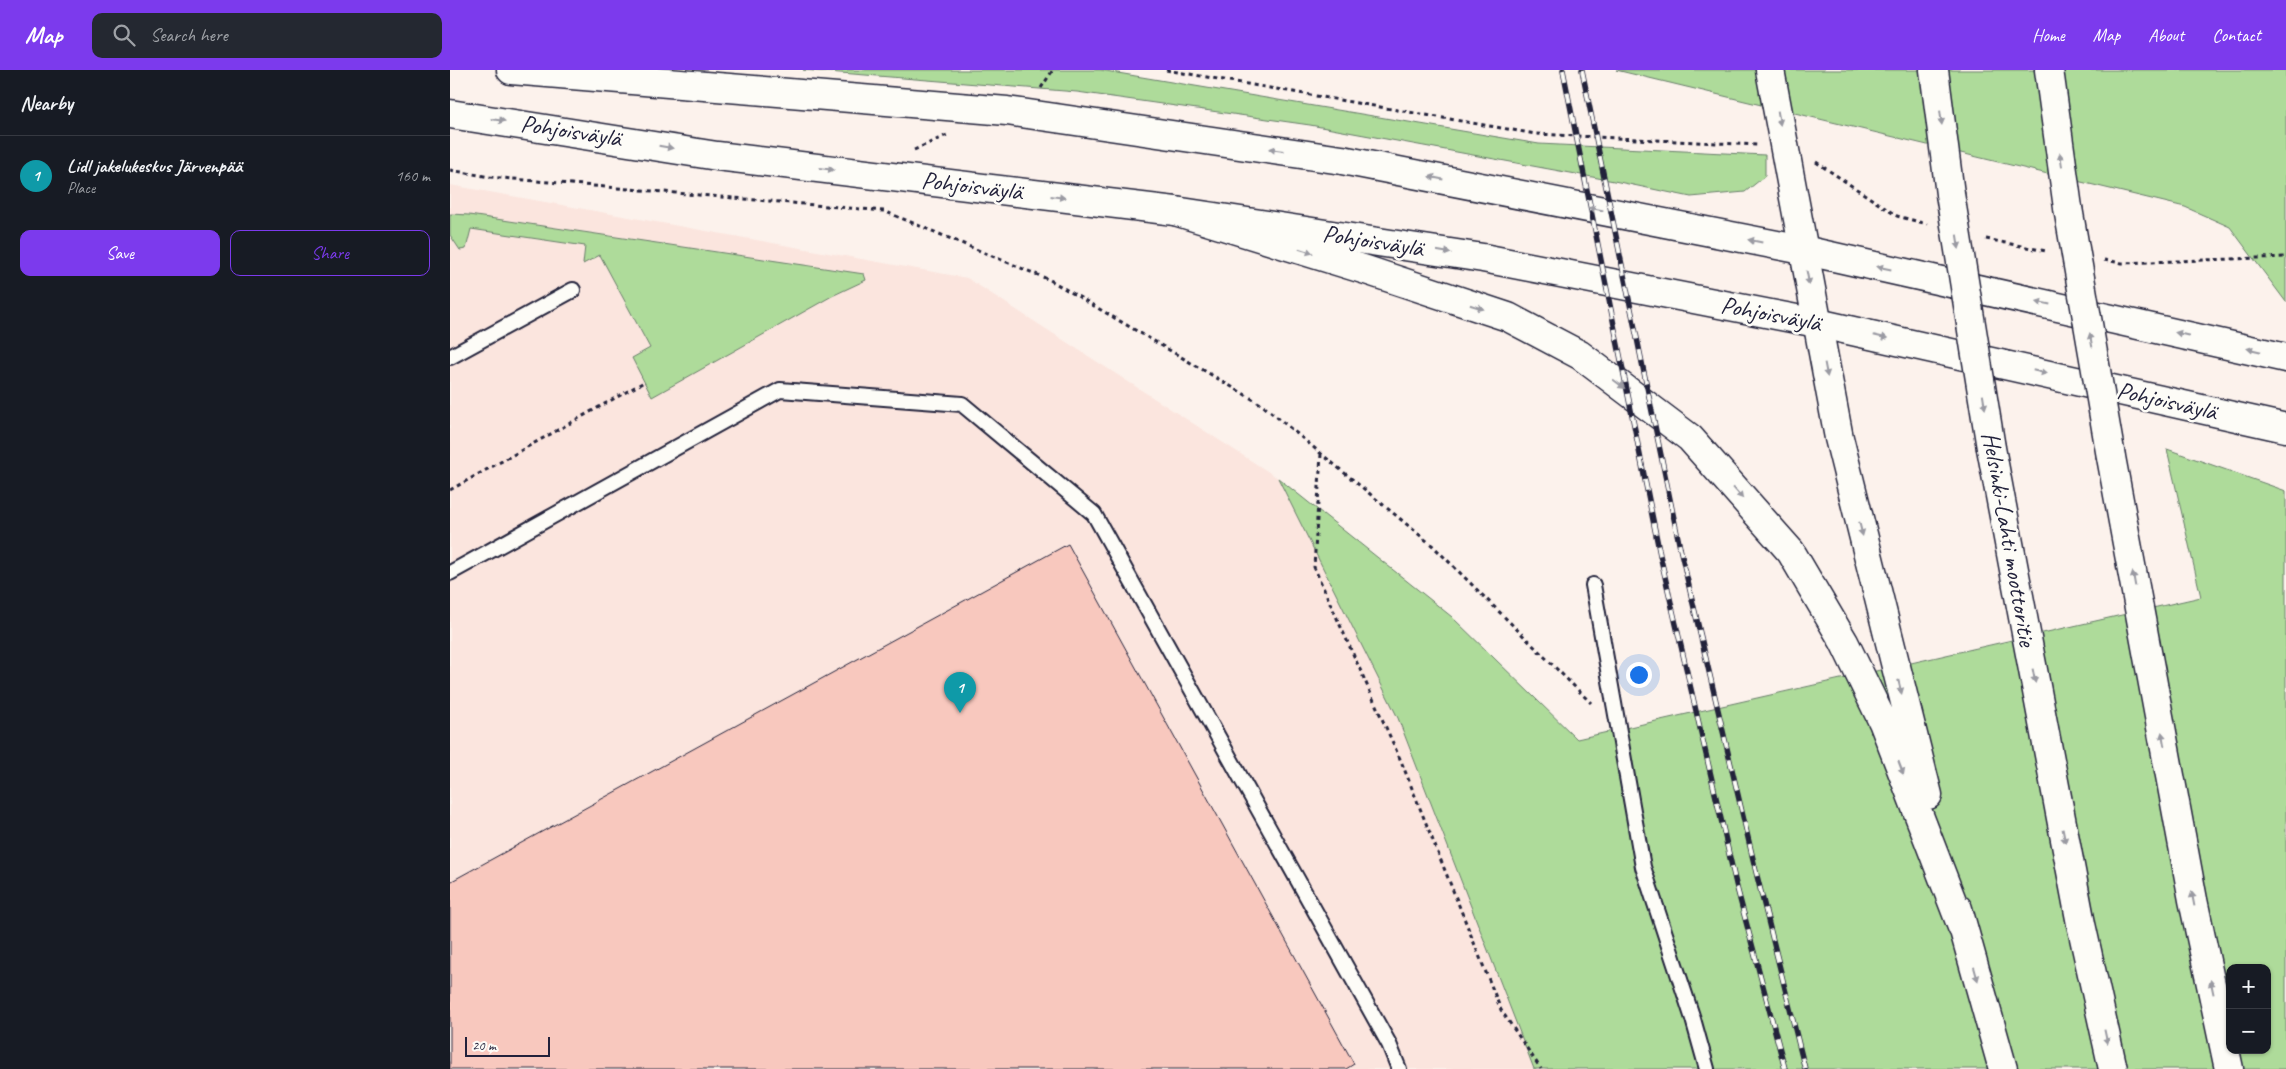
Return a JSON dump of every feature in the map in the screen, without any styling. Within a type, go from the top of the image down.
[{"type":"main road","name":"Pohjoisväylä","points":[[511,70],[1017,112],[1342,160],[1803,250],[2286,358]]},
{"type":"main road","points":[[1770,70],[1842,447],[1906,713],[1962,927],[2003,1069]]},
{"type":"main road","name":"Helsinki-Lahti moottoritie","points":[[1934,70],[1950,194],[1991,448],[2081,924],[2113,1069]]},
{"type":"main road","points":[[2049,70],[2068,208],[2111,457],[2203,946],[2229,1069]]},
{"type":"main road","name":"Pohjoisväylä","points":[[450,114],[717,156],[1175,211],[1483,258],[1817,322],[2286,428]]},
{"type":"main road","points":[[1175,211],[1366,270],[1508,317],[1580,355],[1690,438],[1791,552],[1844,642],[1883,722],[1962,927]]},
{"type":"lane","points":[[450,357],[574,290]]},
{"type":"lane","points":[[450,573],[780,390],[962,404],[1094,514],[1390,1044],[1399,1069]]},
{"type":"lane","points":[[1593,585],[1643,868],[1693,1019],[1707,1069]]},
{"type":"path","points":[[1166,70],[1536,134],[1762,146]]},
{"type":"path","points":[[1812,160],[1897,216],[1933,226]]},
{"type":"path","points":[[450,170],[490,177],[884,211],[1050,280],[1261,404],[1433,546],[1618,730]]},
{"type":"path","points":[[1978,237],[2005,244],[2054,252]]},
{"type":"path","points":[[2103,260],[2122,263],[2286,256]]},
{"type":"path","points":[[450,490],[644,382]]},
{"type":"path","points":[[1321,454],[1314,567],[1401,761],[1501,1010],[1540,1069]]},
{"type":"shaded area","points":[[450,185],[967,278],[1278,478],[1398,718],[1534,1069],[450,1069]]},
{"type":"green space","points":[[803,70],[1100,70],[1539,144],[1765,155],[1765,176],[1745,192],[1691,197],[1310,125],[1077,92]]},
{"type":"green space","points":[[1616,70],[2286,70],[2286,302],[2230,227],[2185,207]]},
{"type":"green space","points":[[450,214],[469,215],[864,274],[866,280],[832,296],[652,397],[632,358],[650,348],[600,255],[583,264],[585,246],[471,229],[466,249],[460,250],[450,235]]},
{"type":"green space","points":[[2167,449],[2286,491],[2286,1069],[1534,1069],[1398,718],[1278,478],[1452,617],[1577,739],[2201,597]]},
{"type":"building","points":[[1068,544],[1354,1064],[1346,1069],[450,1069],[450,882]]},
{"type":"railway","points":[[1563,70],[1660,555],[1736,884],[1785,1069]]},
{"type":"railway","points":[[1582,70],[1680,548],[1757,876],[1805,1069]]},
{"type":"place","name":"Lidl jakelukeskus Järvenpää","points":[[960,713]]}]
